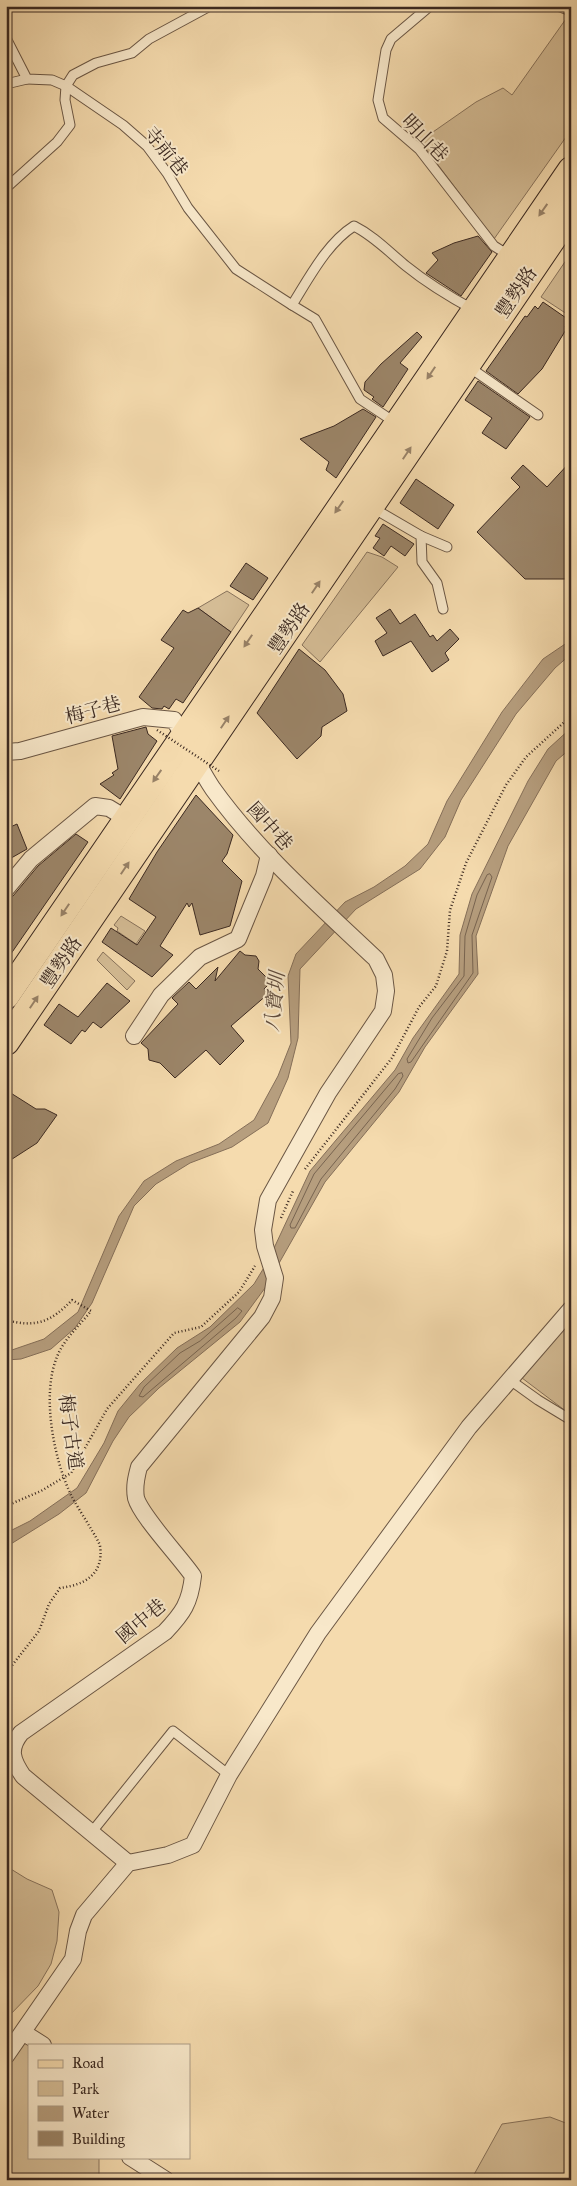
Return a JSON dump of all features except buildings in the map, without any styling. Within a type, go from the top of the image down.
[{"type":"main road","name":"豐勢路","points":[[6,1042],[208,766],[371,507],[457,358],[474,310],[571,170]]},
{"type":"main road","name":"豐勢路","points":[[6,996],[397,424],[457,358],[571,212]]},
{"type":"street","name":"梅子巷","points":[[6,752],[20,751],[143,717],[160,717],[174,720],[184,736]]},
{"type":"street","name":"國中巷","points":[[128,1863],[23,1776],[15,1764],[11,1752],[14,1742],[21,1733],[165,1632],[181,1615],[191,1596],[193,1576],[144,1512],[137,1499],[135,1483],[139,1467],[262,1317],[272,1298],[276,1278],[265,1246],[263,1230],[268,1200],[328,1093],[383,1011],[386,991],[384,975],[376,959],[240,824],[212,787],[208,766],[184,736]]},
{"type":"street","points":[[6,889],[31,859],[90,806],[109,808],[127,818]]},
{"type":"street","points":[[134,1036],[161,995],[200,957],[238,939],[264,876],[270,855]]},
{"type":"street","points":[[6,2056],[24,2033],[74,1959],[78,1931],[84,1915],[128,1863],[168,1855],[193,1844],[229,1775],[318,1633],[469,1427],[571,1309]]},
{"type":"street","points":[[24,2033],[42,2044]]},
{"type":"street","points":[[132,2158],[166,2180]]},
{"type":"lane","points":[[6,188],[57,142],[70,125],[65,100],[66,86],[73,75],[79,70],[132,54],[149,39],[210,6]]},
{"type":"lane","name":"明山巷","points":[[430,6],[391,39],[386,50],[378,100],[383,118],[419,149],[494,246],[510,256]]},
{"type":"lane","points":[[558,6],[571,12]]},
{"type":"lane","points":[[6,38],[26,79],[6,84]]},
{"type":"lane","name":"寺前巷","points":[[26,79],[52,80],[66,86],[122,125],[147,146],[167,173],[188,208],[236,269],[315,319],[360,399],[397,424]]},
{"type":"lane","points":[[292,305],[310,276],[341,234],[354,226],[368,233],[406,266],[450,298],[474,310]]},
{"type":"lane","points":[[457,358],[538,415]]},
{"type":"lane","points":[[371,507],[421,536],[447,546]]},
{"type":"lane","points":[[421,536],[422,562],[437,583],[443,609]]},
{"type":"lane","points":[[510,1380],[571,1420]]},
{"type":"lane","points":[[91,1833],[174,1731],[229,1775]]},
{"type":"path","points":[[157,730],[208,766]]},
{"type":"path","name":"梅子古道","points":[[6,1320],[25,1325],[46,1320],[63,1310],[72,1300],[91,1312],[57,1356],[50,1379],[56,1450],[63,1478],[91,1532],[100,1543],[101,1560],[91,1578],[79,1586],[60,1588],[49,1604],[39,1631],[6,1673]]},
{"type":"green space","points":[[568,16],[571,17],[571,130],[494,239],[420,141],[476,102],[503,88],[512,95]]},
{"type":"green space","points":[[571,253],[571,315],[570,316],[541,297]]},
{"type":"green space","points":[[367,552],[382,557],[398,567],[320,662],[302,645]]},
{"type":"green space","points":[[227,591],[249,605],[231,632],[198,608]]},
{"type":"green space","points":[[121,916],[145,931],[136,944],[117,931],[118,928],[114,925]]},
{"type":"green space","points":[[103,952],[135,981],[127,990],[97,960]]},
{"type":"green space","points":[[571,1320],[571,1415],[522,1378]]},
{"type":"green space","points":[[6,1866],[27,1879],[52,1890],[59,1912],[57,1941],[51,1964],[38,1986],[7,2018],[12,2036],[28,2044],[28,2158],[99,2158],[99,2180],[6,2180]]},
{"type":"green space","points":[[550,2117],[571,2125],[571,2180],[471,2180],[502,2124]]},
{"type":"water","name":"八寶圳","points":[[571,640],[571,654],[555,668],[516,714],[461,800],[445,837],[420,869],[356,909],[300,969],[298,1038],[288,1078],[268,1123],[232,1147],[190,1163],[156,1184],[134,1206],[92,1303],[75,1328],[51,1349],[21,1359],[6,1360],[6,1352],[44,1339],[78,1312],[119,1216],[144,1181],[176,1161],[219,1144],[254,1120],[278,1076],[291,1043],[288,976],[296,954],[345,902],[374,887],[405,866],[428,844],[447,801],[502,712],[543,659]]},
{"type":"water","points":[[571,728],[571,748],[556,761],[508,846],[476,936],[478,974],[425,1047],[399,1092],[325,1182],[265,1288],[240,1322],[159,1388],[129,1417],[113,1441],[86,1493],[59,1514],[6,1547],[6,1533],[30,1521],[77,1488],[104,1443],[118,1411],[140,1384],[177,1348],[210,1327],[254,1284],[268,1261],[310,1171],[395,1070],[413,1038],[459,974],[460,935],[472,894],[528,781],[548,749]]}]
